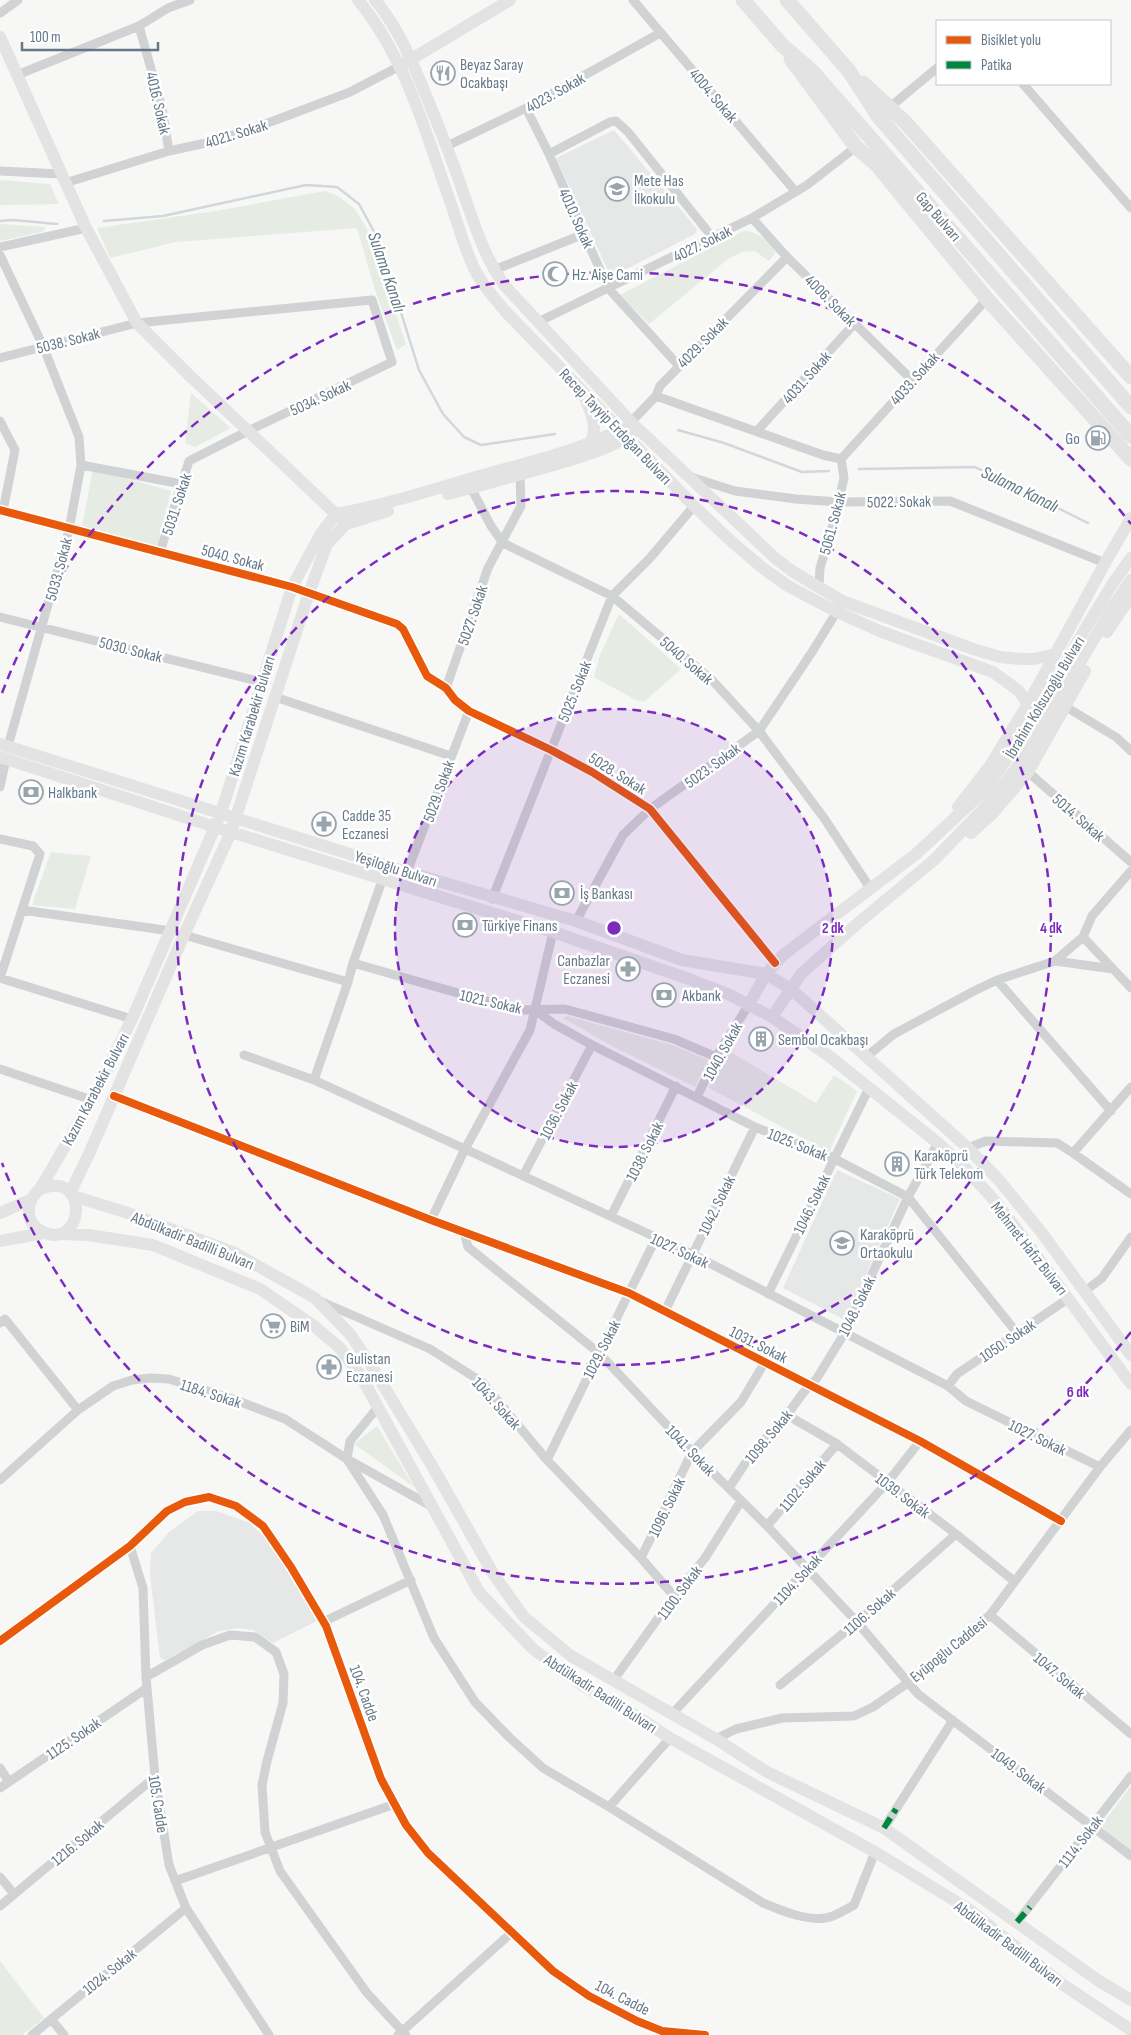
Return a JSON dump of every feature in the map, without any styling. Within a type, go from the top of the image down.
[{"type":"highway","name":"Gap Bulvarı","points":[[743,0],[782,45],[812,71],[1131,436]]},
{"type":"highway","name":"Gap Bulvarı","points":[[787,0],[849,71],[878,116],[1131,407]]},
{"type":"highway","points":[[782,45],[802,76],[856,147],[876,164],[987,299],[1131,459]]},
{"type":"highway","points":[[849,71],[890,107],[1131,377]]},
{"type":"main road","name":"Recep Tayyip Erdoğan Bulvarı","points":[[358,0],[375,20],[392,48],[477,273],[487,290],[506,312],[582,391],[684,474],[774,558],[819,587],[839,606],[882,632],[993,672],[1019,691],[1028,704]]},
{"type":"main road","name":"Recep Tayyip Erdoğan Bulvarı","points":[[375,0],[385,12],[412,59],[447,146],[485,253],[494,270],[505,286],[538,322],[694,506],[733,543],[788,586],[839,606],[1000,657],[1034,659],[1055,654]]},
{"type":"main road","points":[[400,66],[510,0]]},
{"type":"main road","points":[[0,37],[86,228],[137,323],[346,524],[629,430]]},
{"type":"main road","points":[[582,391],[594,424],[593,438],[590,443]]},
{"type":"main road","points":[[336,514],[469,484],[520,476],[593,453],[629,430]]},
{"type":"main road","name":"Kazım Karabekir Bulvarı","points":[[40,1189],[92,1100],[132,1019],[171,931],[221,813],[292,587],[320,535],[336,514]]},
{"type":"main road","points":[[953,820],[958,808],[990,766],[1028,704],[1131,518]]},
{"type":"main road","name":"Kazım Karabekir Bulvarı","points":[[71,1194],[184,934],[231,832],[308,593],[327,544],[346,524]]},
{"type":"main road","name":"İbrahim Kolsuzoğlu Bulvarı","points":[[748,1006],[766,974],[783,955],[916,854],[990,782],[1024,736],[1113,583],[1131,558]]},
{"type":"main road","name":"İbrahim Kolsuzoğlu Bulvarı","points":[[772,1017],[801,974],[857,924],[934,860],[993,798],[1026,755],[1112,608],[1131,580]]},
{"type":"main road","points":[[934,860],[966,837],[992,814],[1028,772],[1102,640],[1131,596]]},
{"type":"main road","name":"Yeşiloğlu Bulvarı","points":[[4,752],[236,817],[492,898],[576,921],[682,960],[766,974],[791,989]]},
{"type":"main road","name":"Yeşiloğlu Bulvarı","points":[[4,752],[215,827],[553,932],[689,978],[728,994],[772,1017]]},
{"type":"main road","name":"Mehmet Hafız Bulvarı","points":[[791,989],[968,1148],[998,1179],[1042,1233],[1131,1355]]},
{"type":"main road","name":"Mehmet Hafız Bulvarı","points":[[772,1017],[813,1044],[938,1143],[995,1201],[1069,1298],[1131,1384]]},
{"type":"main road","points":[[0,1213],[30,1200],[40,1189],[56,1186],[71,1194],[77,1208],[76,1216],[67,1230],[59,1234],[43,1233],[0,1242]]},
{"type":"main road","name":"Abdülkadir Badilli Bulvarı","points":[[71,1194],[233,1252],[315,1298],[350,1334],[369,1362],[431,1464],[494,1575],[524,1617],[571,1656],[716,1739],[768,1772],[884,1828],[1099,1981],[1131,2000]]},
{"type":"main road","points":[[30,1200],[28,1208],[32,1223],[43,1233]]},
{"type":"main road","name":"Abdülkadir Badilli Bulvarı","points":[[59,1234],[88,1235],[153,1245],[260,1289],[314,1326],[339,1347],[361,1376],[479,1592],[533,1649],[582,1684],[670,1738],[874,1852],[970,1910],[1062,1984],[1131,2030]]},
{"type":"street","points":[[0,13],[18,0]]},
{"type":"street","points":[[17,75],[139,26],[170,4],[190,0]]},
{"type":"street","name":"4004. Sokak","points":[[632,0],[795,191]]},
{"type":"street","name":"4016. Sokak","points":[[139,26],[162,108],[169,151]]},
{"type":"street","name":"4023. Sokak","points":[[447,146],[526,108],[660,33]]},
{"type":"street","name":"4021. Sokak","points":[[0,171],[63,178],[215,141],[350,92],[400,66]]},
{"type":"street","points":[[890,107],[936,69]]},
{"type":"street","points":[[1024,85],[1131,208]]},
{"type":"street","name":"4010. Sokak","points":[[526,108],[549,154],[608,288],[679,366]]},
{"type":"street","points":[[549,154],[610,122],[616,121],[628,132],[713,238]]},
{"type":"street","name":"4027. Sokak","points":[[538,322],[752,218],[807,184],[856,147]]},
{"type":"street","name":"4006. Sokak","points":[[752,218],[787,257],[912,380]]},
{"type":"street","points":[[0,247],[86,228]]},
{"type":"street","points":[[494,270],[584,234]]},
{"type":"street","name":"5033. Sokak","points":[[0,255],[43,346],[78,437],[82,465],[69,530],[43,627],[4,752],[0,788]]},
{"type":"street","name":"4029. Sokak","points":[[629,430],[656,396],[660,386],[787,257]]},
{"type":"street","name":"4033. Sokak","points":[[841,459],[987,299]]},
{"type":"street","name":"5038. Sokak","points":[[0,358],[137,323],[372,300],[392,362]]},
{"type":"street","name":"4031. Sokak","points":[[757,431],[854,324]]},
{"type":"street","name":"5034. Sokak","points":[[248,431],[392,362]]},
{"type":"street","points":[[656,396],[823,455],[841,459]]},
{"type":"street","points":[[0,421],[15,450],[2,511]]},
{"type":"street","name":"5031. Sokak","points":[[160,552],[189,461],[248,431]]},
{"type":"street","name":"5061. Sokak","points":[[819,587],[820,568],[844,478],[841,459]]},
{"type":"street","points":[[82,465],[182,484]]},
{"type":"street","name":"5022. Sokak","points":[[684,474],[735,491],[796,499],[839,502],[950,501],[1105,563]]},
{"type":"street","name":"5027. Sokak","points":[[446,688],[488,568],[522,506],[520,476]]},
{"type":"street","points":[[469,484],[491,526],[503,543]]},
{"type":"street","name":"5025. Sokak","points":[[492,898],[612,596],[650,558],[694,506]]},
{"type":"street","name":"5040. Sokak","points":[[2,511],[292,587],[397,624],[403,629],[427,676]]},
{"type":"street","name":"5040. Sokak","points":[[503,543],[612,596],[712,680],[760,731],[824,818],[870,888]]},
{"type":"street","name":"5023. Sokak","points":[[576,921],[623,835],[650,809],[760,731],[839,606]]},
{"type":"street","name":"5030. Sokak","points":[[0,617],[262,682]]},
{"type":"street","name":"5028. Sokak","points":[[427,676],[446,688],[455,700],[469,711],[592,772],[650,809],[775,963]]},
{"type":"street","points":[[275,697],[451,756]]},
{"type":"street","points":[[1066,707],[1116,736],[1131,750]]},
{"type":"street","name":"5029. Sokak","points":[[408,872],[469,711]]},
{"type":"street","name":"5014. Sokak","points":[[1028,772],[1131,862]]},
{"type":"street","points":[[0,839],[33,846],[40,854],[0,978],[132,1019]]},
{"type":"street","points":[[866,1056],[894,1034],[997,980],[1055,961],[1082,937],[1092,916],[1131,871]]},
{"type":"street","points":[[314,1080],[383,878]]},
{"type":"street","points":[[22,910],[171,931]]},
{"type":"street","points":[[431,1220],[465,1149],[530,1030],[553,932]]},
{"type":"street","points":[[184,934],[348,982]]},
{"type":"street","points":[[1082,937],[1131,988]]},
{"type":"street","points":[[1055,961],[1113,969]]},
{"type":"street","name":"1021. Sokak","points":[[353,963],[517,1010],[565,1009],[674,1039],[716,1057]]},
{"type":"street","points":[[997,980],[1111,1111]]},
{"type":"street","name":"1040. Sokak","points":[[697,1098],[716,1057],[748,1006]]},
{"type":"street","name":"1025. Sokak","points":[[535,1010],[554,1024],[592,1045],[697,1098],[755,1127],[833,1158],[908,1197],[1017,1333]]},
{"type":"street","name":"1036. Sokak","points":[[523,1176],[592,1045]]},
{"type":"street","name":"1027. Sokak","points":[[244,1055],[314,1080],[692,1254],[948,1386],[966,1401],[1100,1467]]},
{"type":"street","points":[[0,1069],[92,1100]]},
{"type":"street","name":"1038. Sokak","points":[[611,1216],[676,1086]]},
{"type":"street","points":[[1073,1153],[1131,1087]]},
{"type":"street","name":"1046. Sokak","points":[[768,1294],[868,1088]]},
{"type":"street","name":"1031. Sokak","points":[[114,1096],[431,1220],[630,1293],[920,1441],[1061,1521]]},
{"type":"street","name":"1042. Sokak","points":[[665,1311],[755,1127]]},
{"type":"street","points":[[968,1148],[986,1141],[1057,1144],[1073,1153],[1131,1194]]},
{"type":"street","name":"1048. Sokak","points":[[810,1386],[844,1334],[908,1197],[938,1143]]},
{"type":"street","name":"1041. Sokak","points":[[464,1232],[468,1246],[599,1353],[692,1452],[767,1526],[857,1622],[908,1682]]},
{"type":"street","points":[[1085,1291],[1102,1278],[1131,1237]]},
{"type":"street","name":"1029. Sokak","points":[[547,1460],[656,1238]]},
{"type":"street","name":"1043. Sokak","points":[[315,1298],[430,1348],[482,1382],[547,1460],[641,1558],[674,1596]]},
{"type":"street","name":"1050. Sokak","points":[[948,1386],[957,1374],[1069,1298]]},
{"type":"street","points":[[0,1323],[5,1319],[78,1410]]},
{"type":"street","name":"1096. Sokak","points":[[641,1558],[692,1452],[741,1402],[765,1362]]},
{"type":"street","name":"1184. Sokak","points":[[0,1480],[78,1410],[114,1386],[132,1380],[150,1378],[169,1379],[233,1399],[285,1419],[347,1459],[431,1506]]},
{"type":"street","name":"1098. Sokak","points":[[729,1488],[750,1456],[787,1416],[810,1386]]},
{"type":"street","points":[[378,1407],[350,1440],[347,1459],[383,1515],[434,1638],[475,1702],[543,1768],[763,1903],[785,1913],[805,1918],[831,1917],[854,1905],[874,1852]]},
{"type":"street","name":"1039. Sokak","points":[[787,1416],[836,1444],[956,1534],[1014,1581]]},
{"type":"street","name":"Eyüpoğlu Caddesi","points":[[716,1739],[736,1729],[782,1718],[854,1716],[873,1707],[908,1682],[990,1616],[1100,1467],[1131,1430]]},
{"type":"street","name":"1104. Sokak","points":[[672,1714],[887,1483],[920,1441]]},
{"type":"street","name":"1102. Sokak","points":[[767,1526],[836,1444]]},
{"type":"street","name":"104. Cadde","points":[[0,1641],[130,1546],[167,1511],[185,1502],[209,1497],[236,1506],[263,1526],[291,1567],[323,1622],[381,1779],[406,1825],[428,1853],[553,1971],[589,1996],[620,2013],[662,2031],[705,2035]]},
{"type":"street","name":"1100. Sokak","points":[[613,1681],[674,1596],[705,1558],[741,1501]]},
{"type":"street","name":"1106. Sokak","points":[[780,1685],[857,1622],[956,1534]]},
{"type":"street","name":"105. Cadde","points":[[130,1546],[142,1588],[146,1677],[154,1777],[169,1865],[186,1908],[269,2035]]},
{"type":"street","points":[[323,1622],[410,1580]]},
{"type":"street","name":"1047. Sokak","points":[[990,1616],[1131,1733]]},
{"type":"street","points":[[146,1677],[202,1645],[230,1635],[255,1637],[276,1652],[284,1674],[284,1702],[262,1786],[265,1832],[280,1871],[362,1986],[402,2034],[512,1933]]},
{"type":"street","name":"1049. Sokak","points":[[908,1682],[918,1694],[1131,1856]]},
{"type":"street","name":"1125. Sokak","points":[[0,1788],[147,1688]]},
{"type":"street","points":[[884,1828],[953,1720]]},
{"type":"street","points":[[609,1807],[670,1738]]},
{"type":"street","points":[[0,1768],[9,1782]]},
{"type":"street","name":"1114. Sokak","points":[[1017,1922],[1131,1776]]},
{"type":"street","name":"1216. Sokak","points":[[0,1906],[154,1777]]},
{"type":"street","points":[[175,1881],[270,1846],[395,1804]]},
{"type":"street","points":[[0,1876],[14,1894]]},
{"type":"street","name":"1024. Sokak","points":[[32,2035],[186,1908]]},
{"type":"street","points":[[51,2019],[64,2035]]},
{"type":"shaded area","name":"Mete Has İlkokulu","points":[[614,130],[697,229],[695,234],[611,277],[556,158]]},
{"type":"shaded area","points":[[0,180],[50,184],[59,204],[0,205]]},
{"type":"shaded area","points":[[325,191],[338,196],[354,208],[366,227],[406,344],[397,350],[375,290],[358,231],[355,228],[176,242],[110,258],[97,228],[216,211]]},
{"type":"shaded area","points":[[0,224],[46,227],[42,232],[0,241]]},
{"type":"shaded area","points":[[743,231],[758,234],[776,252],[769,261],[755,251],[742,252],[728,259],[649,324],[620,295]]},
{"type":"shaded area","points":[[191,393],[231,428],[195,447],[185,443]]},
{"type":"shaded area","points":[[93,469],[171,491],[157,548],[82,526]]},
{"type":"shaded area","points":[[619,614],[681,669],[644,702],[636,700],[594,677],[600,655]]},
{"type":"shaded area","points":[[51,852],[91,856],[75,909],[32,905]]},
{"type":"shaded area","points":[[567,1016],[672,1045],[708,1060],[695,1087],[612,1046],[563,1018]]},
{"type":"shaded area","points":[[729,1051],[816,1103],[834,1075],[857,1091],[829,1152],[709,1088]]},
{"type":"shaded area","name":"Karaköprü Ortaokulu","points":[[837,1170],[900,1199],[845,1320],[783,1288]]},
{"type":"shaded area","points":[[377,1426],[414,1487],[354,1444]]},
{"type":"shaded area","points":[[198,1511],[216,1511],[250,1523],[265,1538],[280,1559],[317,1621],[273,1643],[253,1630],[238,1628],[219,1631],[165,1660],[160,1658],[150,1575],[151,1553],[169,1532]]},
{"type":"shaded area","points":[[1131,1786],[1131,1851],[1100,1827]]},
{"type":"shaded area","points":[[0,1961],[44,2018],[22,2035],[0,2035]]},
{"type":"waterway","name":"Sulama Kanalı","points":[[104,221],[163,216],[306,185],[337,187],[359,204],[378,239],[419,370],[443,414],[464,437],[481,445],[555,434]]},
{"type":"waterway","name":"Sulama Kanalı","points":[[0,221],[13,220],[57,224]]},
{"type":"waterway","name":"Sulama Kanalı","points":[[678,430],[724,443],[802,472],[829,471]]},
{"type":"waterway","name":"Sulama Kanalı","points":[[859,469],[975,467],[1088,523]]},
{"type":"marked path","points":[[884,1828],[896,1809]]},
{"type":"marked path","points":[[1017,1922],[1030,1907]]},
{"type":"cycle path","points":[[0,510],[292,587],[397,624],[403,629],[427,676],[446,688],[455,700],[469,711],[592,772],[650,809],[775,963]]},
{"type":"cycle path","points":[[114,1096],[431,1220],[629,1293],[920,1441],[1061,1521]]},
{"type":"cycle path","points":[[0,1641],[130,1546],[167,1511],[185,1502],[209,1497],[236,1506],[263,1526],[291,1567],[326,1626],[381,1779],[406,1825],[428,1853],[553,1971],[589,1996],[637,2021],[662,2031],[705,2035]]},
{"type":"place","name":"Beyaz Saray Ocakbaşı","points":[[443,73]]},
{"type":"place","name":"Mete Has İlkokulu","points":[[617,189]]},
{"type":"place","name":"Hz. Aişe Cami","points":[[555,274]]},
{"type":"place","name":"Go","points":[[1098,438]]},
{"type":"place","name":"Halkbank","points":[[31,792]]},
{"type":"place","name":"Cadde 35 Eczanesi","points":[[324,824]]},
{"type":"place","name":"İş Bankası","points":[[562,893]]},
{"type":"place","name":"Türkiye Finans","points":[[465,925]]},
{"type":"place","name":"Canbazlar Eczanesi","points":[[628,969]]},
{"type":"place","name":"Akbank","points":[[664,995]]},
{"type":"place","name":"Sembol Ocakbaşı","points":[[761,1039]]},
{"type":"place","name":"Karaköprü Türk Telekom","points":[[897,1164]]},
{"type":"place","name":"Karaköprü Ortaokulu","points":[[842,1243]]},
{"type":"place","name":"BiM","points":[[273,1326]]},
{"type":"place","name":"Gulistan Eczanesi","points":[[329,1367]]}]
